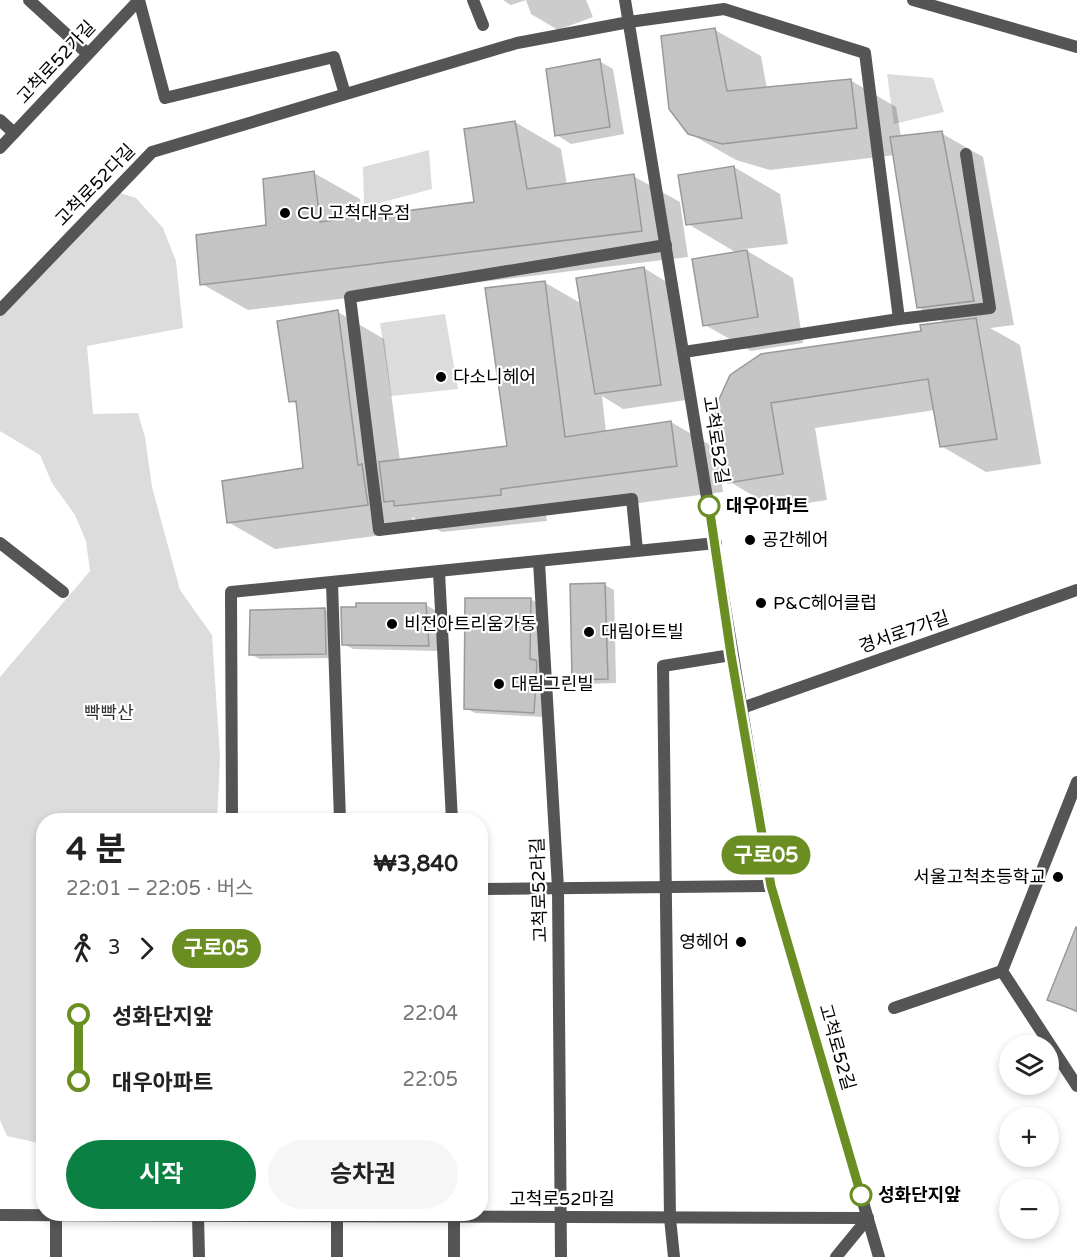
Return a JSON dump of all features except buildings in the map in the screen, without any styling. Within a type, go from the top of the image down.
[{"type":"street","points":[[29,0],[88,54]]},
{"type":"street","points":[[139,0],[165,98],[334,57],[345,94]]},
{"type":"street","name":"고척로52가길","points":[[0,148],[139,0]]},
{"type":"street","points":[[473,0],[483,25]]},
{"type":"street","name":"고척로52길","points":[[625,0],[716,543],[731,655],[771,886],[879,1257]]},
{"type":"street","points":[[913,0],[1077,47]]},
{"type":"street","name":"고척로52다길","points":[[0,310],[152,152],[517,43],[628,22],[724,9],[865,53],[899,319]]},
{"type":"street","points":[[0,120],[14,133]]},
{"type":"street","points":[[684,352],[899,319],[990,308],[966,154]]},
{"type":"street","points":[[637,550],[632,499],[379,530],[350,297],[666,245]]},
{"type":"street","points":[[0,543],[63,592]]},
{"type":"street","points":[[232,813],[231,591],[332,583],[716,543]]},
{"type":"street","name":"고척로52라길","points":[[539,562],[558,888],[561,1257]]},
{"type":"street","points":[[439,572],[452,813]]},
{"type":"street","points":[[332,583],[340,813]]},
{"type":"street","name":"경서로7가길","points":[[742,708],[1077,590]]},
{"type":"street","points":[[674,1257],[670,1218],[663,666],[731,655]]},
{"type":"street","points":[[894,1008],[1002,971],[1077,782]]},
{"type":"street","points":[[488,889],[771,886]]},
{"type":"street","points":[[1002,971],[1077,1086]]},
{"type":"street","name":"고척로52마길","points":[[0,1215],[36,1215]]},
{"type":"street","name":"고척로52마길","points":[[488,1216],[868,1218]]},
{"type":"street","points":[[836,1257],[868,1218]]},
{"type":"street","points":[[56,1221],[56,1257]]},
{"type":"street","points":[[198,1221],[199,1257]]},
{"type":"street","points":[[337,1221],[337,1257]]},
{"type":"street","points":[[454,1221],[454,1257]]},
{"type":"green space","points":[[887,74],[933,78],[944,112],[894,124]]},
{"type":"green space","points":[[429,150],[432,189],[364,207],[363,167]]},
{"type":"green space","name":"빡빡산","points":[[114,191],[136,198],[163,228],[176,261],[183,328],[87,346],[93,414],[138,413],[145,437],[152,487],[180,590],[212,635],[220,757],[217,813],[36,813],[36,1142],[7,1136],[0,1120],[0,677],[90,571],[86,541],[75,515],[52,483],[40,455],[0,431],[0,310]]},
{"type":"green space","points":[[445,314],[458,389],[391,396],[380,323]]},
{"type":"bus line","name":"구로05","points":[[709,506],[731,655],[771,886],[861,1195]]},
{"type":"place","name":"CU 고척대우점","points":[[285,213]]},
{"type":"place","name":"다소니헤어","points":[[441,377]]},
{"type":"place","name":"대우아파트","points":[[709,506]]},
{"type":"place","name":"공간헤어","points":[[750,540]]},
{"type":"place","name":"P&C헤어클럽","points":[[761,603]]},
{"type":"place","name":"비전아트리움가동","points":[[392,624]]},
{"type":"place","name":"대림아트빌","points":[[589,632]]},
{"type":"place","name":"대림그린빌","points":[[499,684]]},
{"type":"place","name":"서울고척초등학교","points":[[1058,877]]},
{"type":"place","name":"영헤어","points":[[741,942]]},
{"type":"place","name":"성화단지앞","points":[[861,1195]]}]
